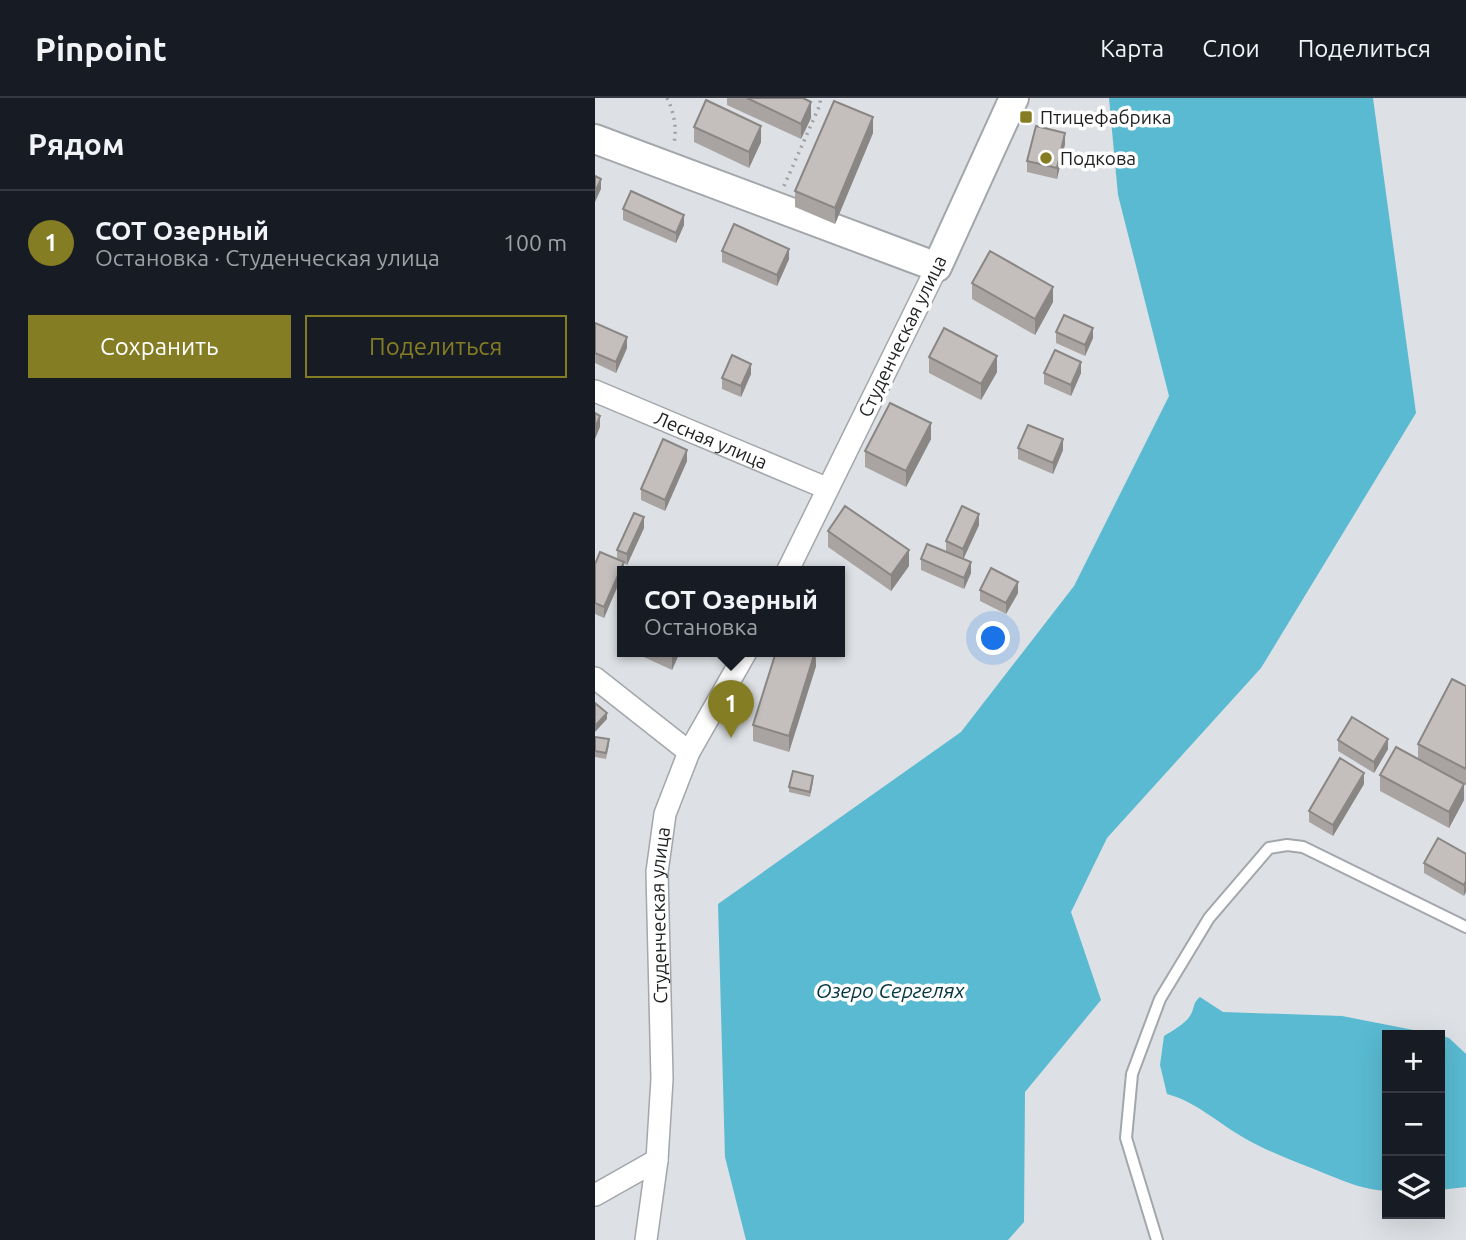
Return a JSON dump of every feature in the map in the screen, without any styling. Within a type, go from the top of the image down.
[{"type":"street","name":"Студенческая улица","points":[[790,566],[937,267],[1014,98]]},
{"type":"street","points":[[595,139],[937,267]]},
{"type":"street","name":"Лесная улица","points":[[595,391],[826,488]]},
{"type":"street","name":"Студенческая улица","points":[[646,1240],[657,1160],[662,1079],[657,872],[665,814],[689,752],[743,657]]},
{"type":"street","points":[[595,678],[689,752]]},
{"type":"street","points":[[595,1195],[657,1160]]},
{"type":"lane","points":[[1157,1240],[1126,1138],[1132,1074],[1160,999],[1209,918],[1269,848],[1287,845],[1303,847],[1466,927]]},
{"type":"path","points":[[667,98],[673,109],[676,135],[669,167]]},
{"type":"path","points":[[775,206],[821,98]]},
{"type":"water","name":"Озеро Сергелях","points":[[1109,98],[1373,98],[1416,413],[1261,668],[1107,838],[1071,912],[1101,1000],[1025,1092],[1024,1222],[1008,1240],[746,1240],[725,1157],[718,904],[961,732],[1074,586],[1169,396],[1118,195]]},
{"type":"water","points":[[1200,997],[1223,1012],[1342,1016],[1413,1030],[1382,1030],[1382,1190],[1356,1185],[1275,1153],[1246,1139],[1188,1102],[1167,1094],[1160,1065],[1164,1036],[1187,1020]]},
{"type":"water","points":[[1445,1037],[1466,1054],[1466,1187],[1445,1189]]},
{"type":"building","points":[[747,98],[803,98],[811,102],[801,124]]},
{"type":"building","points":[[706,100],[761,126],[749,152],[694,127]]},
{"type":"building","points":[[834,101],[873,117],[835,208],[795,191]]},
{"type":"building","name":"Подкова","points":[[1036,126],[1065,133],[1057,168],[1027,161]]},
{"type":"building","points":[[595,176],[601,179],[595,192]]},
{"type":"building","points":[[631,191],[684,215],[676,233],[623,209]]},
{"type":"building","points":[[734,224],[789,249],[777,275],[722,251]]},
{"type":"building","points":[[990,251],[1053,287],[1035,319],[972,283]]},
{"type":"building","points":[[1064,315],[1093,328],[1085,345],[1056,332]]},
{"type":"building","points":[[595,323],[627,337],[616,362],[595,353]]},
{"type":"building","points":[[944,328],[997,356],[981,384],[929,357]]},
{"type":"building","points":[[1055,350],[1081,362],[1071,385],[1044,373]]},
{"type":"building","points":[[732,355],[751,364],[741,386],[722,378]]},
{"type":"building","points":[[890,403],[931,423],[906,471],[865,451]]},
{"type":"building","points":[[595,413],[600,416],[595,428]]},
{"type":"building","points":[[1028,425],[1063,439],[1053,463],[1018,448]]},
{"type":"building","points":[[663,439],[687,450],[665,500],[641,489]]},
{"type":"building","points":[[845,506],[909,550],[891,575],[828,531]]},
{"type":"building","points":[[962,506],[979,514],[963,549],[946,541]]},
{"type":"building","points":[[634,513],[644,517],[627,554],[617,550]]},
{"type":"building","points":[[927,544],[971,562],[964,578],[921,559]]},
{"type":"building","points":[[600,552],[624,562],[622,566],[617,566],[617,578],[604,607],[595,603],[595,564]]},
{"type":"building","points":[[991,568],[1018,582],[1006,603],[980,590]]},
{"type":"building","points":[[774,657],[813,657],[789,736],[753,725]]},
{"type":"building","points":[[1452,679],[1466,686],[1466,769],[1418,744]]},
{"type":"building","points":[[595,703],[607,713],[595,726]]},
{"type":"building","points":[[1352,717],[1388,739],[1374,762],[1338,740]]},
{"type":"building","points":[[595,737],[609,739],[606,753],[595,751]]},
{"type":"building","points":[[1396,747],[1464,784],[1449,812],[1380,775]]},
{"type":"building","points":[[1340,758],[1364,773],[1333,825],[1309,811]]},
{"type":"building","points":[[793,771],[813,776],[810,792],[789,787]]},
{"type":"building","points":[[1438,838],[1466,854],[1464,885],[1424,863]]},
{"type":"place","name":"Птицефабрика","points":[[1026,117]]},
{"type":"place","name":"Подкова","points":[[1046,158]]},
{"type":"place","name":"СОТ Озерный","points":[[731,738]]}]
